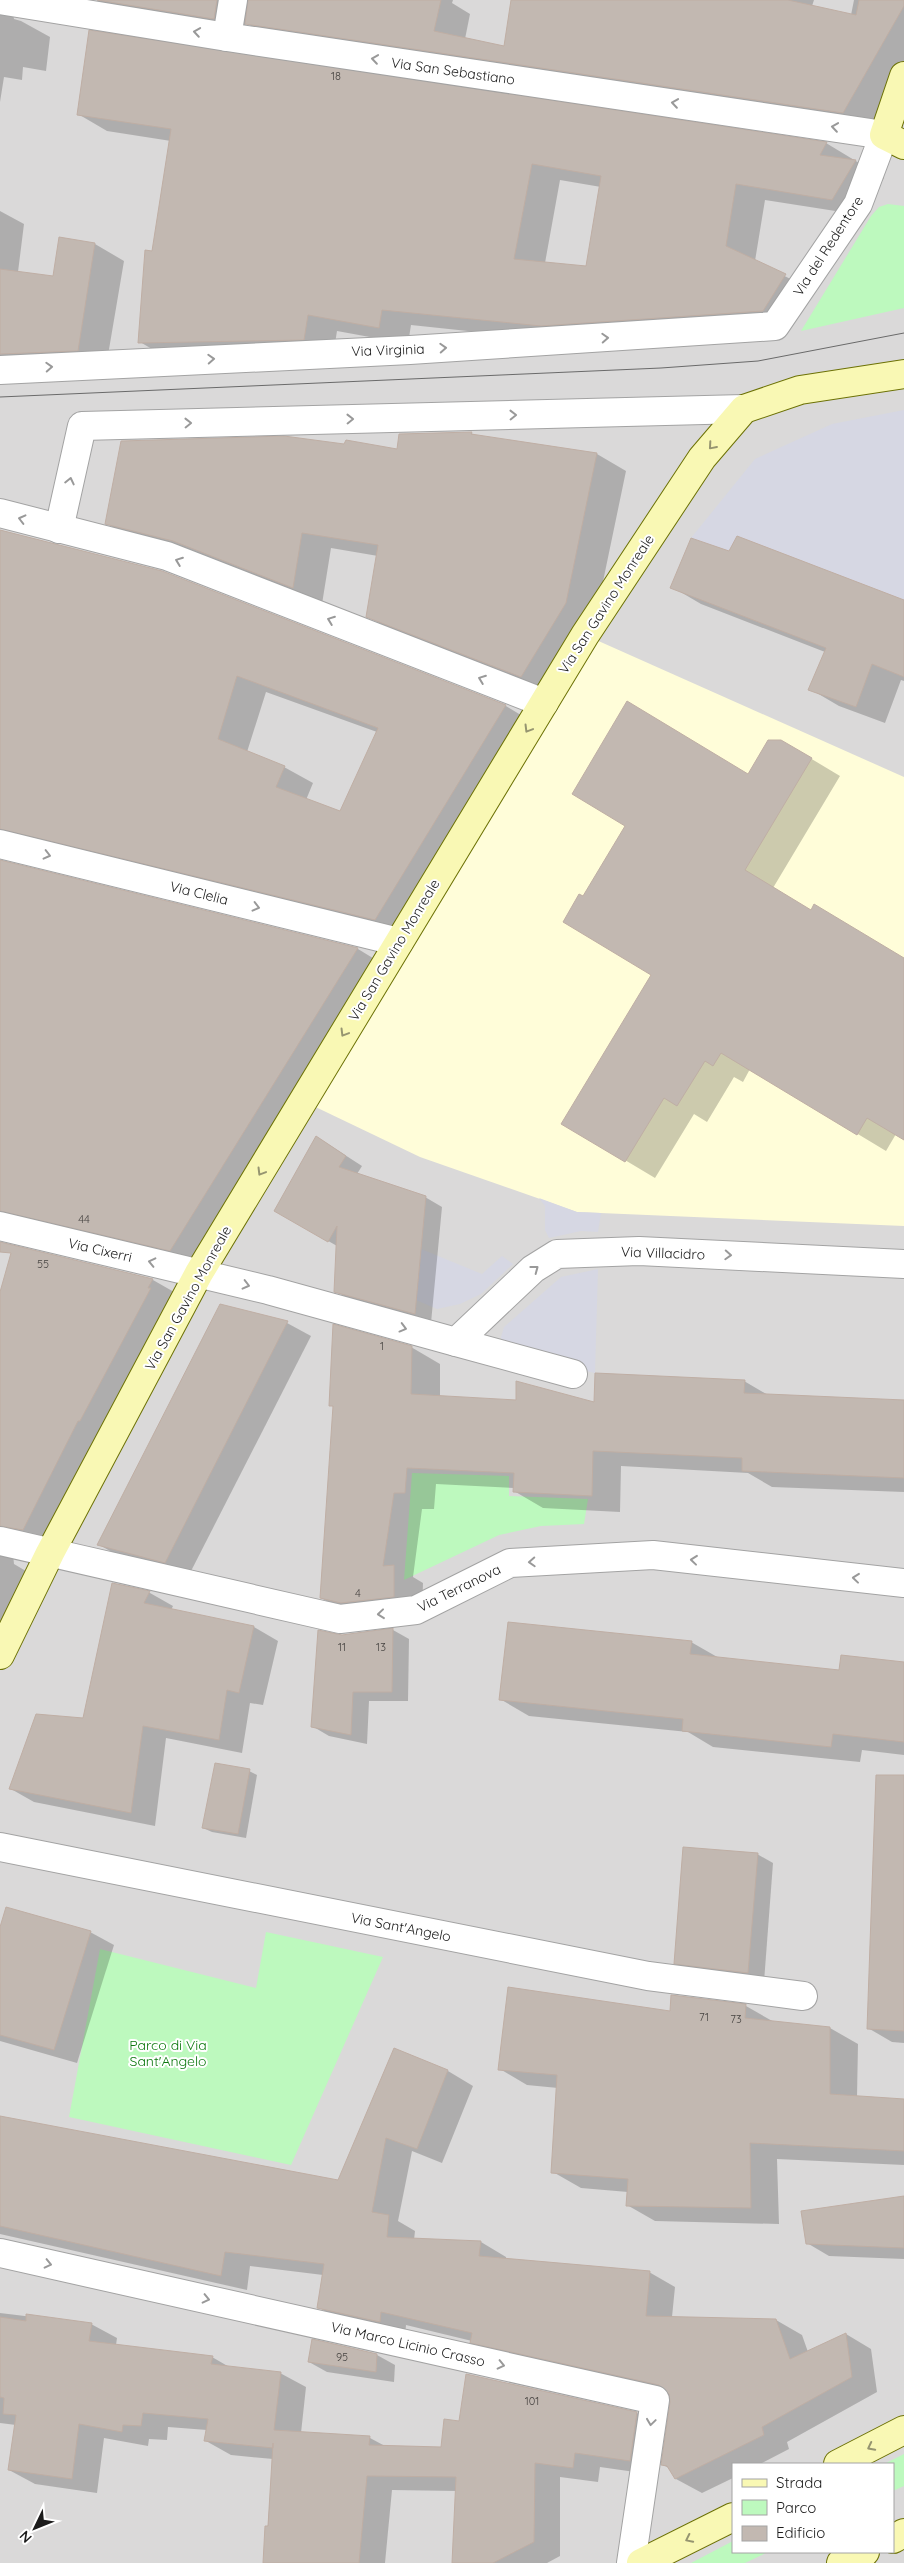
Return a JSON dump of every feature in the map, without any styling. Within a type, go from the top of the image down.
[{"type":"street","name":"Via San Sebastiano","points":[[0,0],[894,140]]},
{"type":"street","points":[[227,37],[232,0]]},
{"type":"street","name":"Via del Redentore","points":[[775,326],[858,204],[894,140],[904,76]]},
{"type":"street","name":"Via Virginia","points":[[0,370],[420,349],[775,326]]},
{"type":"street","points":[[60,529],[82,426],[744,409],[800,390],[904,374]]},
{"type":"street","name":"Via San Gavino Monreale","points":[[0,1655],[50,1553],[199,1273],[585,635],[702,458],[744,409]]},
{"type":"street","points":[[0,514],[167,556],[544,703]]},
{"type":"street","name":"Via Clelia","points":[[0,844],[399,942]]},
{"type":"street","name":"Via Cixerri","points":[[0,1226],[199,1273]]},
{"type":"street","name":"Via Villacidro","points":[[456,1342],[533,1269],[557,1254],[639,1251],[904,1264]]},
{"type":"street","points":[[199,1273],[572,1374]]},
{"type":"street","name":"Via Terranova","points":[[0,1541],[340,1619],[416,1610],[510,1563],[653,1555],[904,1583]]},
{"type":"street","name":"Via Sant'Angelo","points":[[0,1847],[648,1976],[803,1996]]},
{"type":"street","name":"Via Marco Licinio Crasso","points":[[0,2253],[655,2400],[631,2563]]},
{"type":"street","points":[[840,2463],[904,2430]]},
{"type":"street","points":[[641,2563],[732,2518]]},
{"type":"street","points":[[841,2563],[863,2553]]},
{"type":"shaded area","points":[[0,0],[904,0],[904,2563],[0,2563]]},
{"type":"shaded area","points":[[904,410],[904,600],[737,536],[729,551],[691,538],[755,459],[832,424]]},
{"type":"shaded area","points":[[585,635],[904,777],[904,1226],[577,1212],[420,1157],[303,1101]]},
{"type":"shaded area","points":[[539,1198],[577,1212],[601,1213],[598,1232],[581,1231],[549,1238],[545,1230],[545,1206]]},
{"type":"shaded area","points":[[421,1249],[482,1274],[502,1256],[513,1264],[481,1294],[460,1304],[437,1309],[416,1300]]},
{"type":"shaded area","points":[[598,1269],[595,1373],[524,1357],[504,1348],[501,1337],[504,1327],[561,1277]]},
{"type":"green space","points":[[888,204],[904,206],[904,308],[801,331],[871,216],[879,207]]},
{"type":"green space","points":[[412,1473],[509,1476],[509,1496],[588,1499],[584,1524],[541,1526],[499,1535],[404,1580]]},
{"type":"green space","name":"Parco di Via Sant'Angelo","points":[[266,1932],[383,1957],[291,2165],[69,2117],[100,1949],[256,1988]]},
{"type":"green space","points":[[904,2454],[904,2486],[894,2491],[894,2463],[886,2463]]},
{"type":"green space","points":[[732,2542],[732,2553],[766,2553],[745,2563],[691,2563]]},
{"type":"building","points":[[97,0],[217,0],[214,19]]},
{"type":"building","points":[[248,0],[441,0],[434,31],[504,46],[511,0],[788,0],[856,15],[859,0],[904,0],[904,6],[843,113],[245,24]]},
{"type":"building","points":[[89,30],[827,142],[820,155],[856,160],[832,200],[736,184],[726,246],[786,274],[763,311],[541,326],[382,310],[379,328],[308,315],[304,340],[138,343],[145,250],[152,251],[171,129],[77,115]],"holes":[[[532,164],[601,176],[586,266],[514,259]]]},
{"type":"building","points":[[59,237],[95,243],[78,351],[0,354],[0,269],[53,276]]},
{"type":"building","points":[[472,432],[471,434],[597,453],[566,603],[521,677],[366,617],[378,545],[302,533],[293,588],[173,541],[105,524],[121,441],[284,436],[344,444],[346,440],[397,449],[399,434]]},
{"type":"building","points":[[0,530],[162,571],[506,705],[375,920],[0,829]],"holes":[[[237,676],[378,728],[340,811],[276,787],[285,766],[218,739]]]},
{"type":"building","points":[[737,536],[904,600],[904,677],[872,664],[856,707],[808,690],[826,648],[670,588],[691,538],[729,551]]},
{"type":"building","points":[[627,701],[748,774],[768,740],[781,740],[812,758],[745,870],[811,910],[814,904],[904,958],[904,1140],[867,1118],[857,1135],[721,1053],[713,1066],[705,1061],[677,1106],[664,1098],[625,1162],[561,1124],[651,975],[563,922],[579,894],[583,896],[625,826],[572,794]]},
{"type":"building","points":[[0,860],[358,948],[170,1251],[0,1211]]},
{"type":"building","points":[[316,1136],[346,1156],[339,1167],[426,1196],[415,1314],[334,1292],[337,1226],[328,1242],[274,1211]]},
{"type":"building","points":[[0,1242],[153,1279],[148,1288],[151,1288],[80,1421],[78,1421],[23,1530],[0,1526],[0,1292],[11,1253],[0,1252]]},
{"type":"building","points":[[220,1304],[288,1321],[165,1563],[97,1545]]},
{"type":"building","points":[[333,1324],[412,1346],[411,1394],[516,1400],[516,1381],[594,1402],[595,1373],[745,1380],[744,1393],[904,1400],[904,1478],[742,1471],[742,1458],[593,1451],[592,1496],[513,1492],[514,1473],[407,1468],[405,1493],[394,1493],[383,1566],[394,1565],[394,1597],[341,1603],[320,1598],[333,1406],[329,1406]]},
{"type":"building","points":[[112,1583],[150,1591],[144,1603],[254,1626],[239,1693],[227,1690],[219,1740],[143,1726],[131,1813],[9,1789],[36,1714],[83,1718]]},
{"type":"building","points":[[508,1622],[692,1641],[690,1654],[839,1670],[841,1655],[904,1662],[904,1742],[833,1734],[831,1747],[682,1731],[683,1719],[499,1700]]},
{"type":"building","points":[[393,1628],[392,1692],[353,1692],[351,1735],[311,1727],[318,1630],[342,1635]]},
{"type":"building","points":[[215,1763],[250,1769],[238,1834],[202,1828]]},
{"type":"building","points":[[876,1775],[904,1775],[904,2031],[867,2029]]},
{"type":"building","points":[[683,1847],[758,1853],[748,1973],[674,1964]]},
{"type":"building","points":[[6,1907],[91,1931],[54,2050],[0,2035],[0,1927]]},
{"type":"building","points":[[508,1987],[670,2011],[671,1995],[746,2004],[745,2018],[830,2027],[830,2094],[904,2099],[904,2151],[750,2143],[751,2208],[626,2206],[628,2179],[551,2173],[557,2075],[498,2070]]},
{"type":"building","points":[[394,2048],[448,2070],[417,2149],[386,2138],[372,2212],[389,2215],[387,2237],[481,2241],[479,2256],[650,2271],[646,2316],[776,2319],[790,2359],[846,2333],[852,2377],[762,2427],[764,2435],[675,2479],[667,2466],[661,2465],[670,2402],[669,2394],[659,2385],[470,2343],[472,2333],[381,2312],[380,2322],[317,2308],[324,2264],[225,2252],[221,2276],[0,2226],[0,2116],[338,2180]]},
{"type":"building","points":[[904,2196],[904,2248],[806,2244],[801,2211]]},
{"type":"building","points":[[26,2314],[92,2323],[89,2341],[213,2356],[211,2364],[281,2372],[274,2430],[370,2436],[369,2445],[441,2447],[444,2419],[459,2421],[466,2374],[637,2412],[630,2461],[575,2453],[573,2468],[535,2463],[534,2542],[493,2563],[452,2563],[456,2477],[367,2476],[359,2563],[263,2563],[265,2526],[268,2526],[273,2448],[204,2441],[208,2419],[143,2413],[141,2426],[123,2425],[122,2432],[79,2424],[72,2479],[8,2470],[16,2415],[3,2414],[4,2398],[0,2397],[0,2317],[26,2321]]},
{"type":"building","points":[[312,2339],[377,2354],[376,2372],[308,2362]]},
{"type":"tram line","points":[[0,397],[661,368],[758,361],[904,333]]}]
